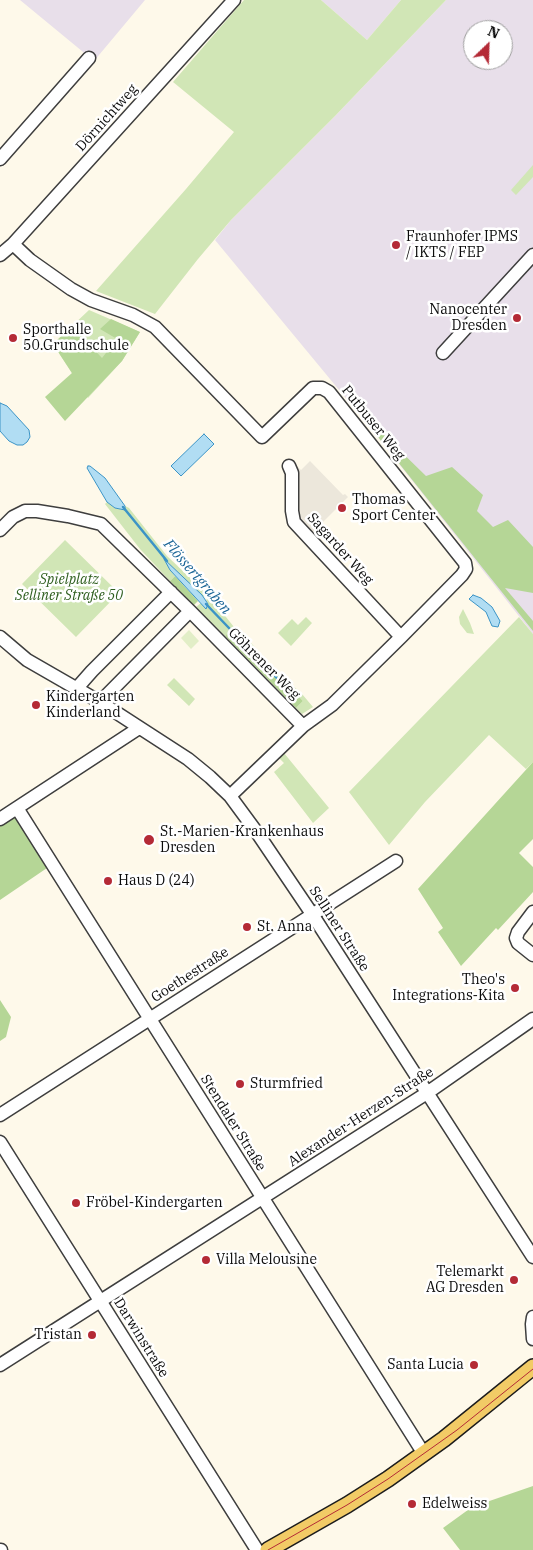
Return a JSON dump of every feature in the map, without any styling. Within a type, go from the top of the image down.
[{"type":"main road","points":[[268,1550],[347,1505],[424,1454],[533,1366]]},
{"type":"street","name":"Dörnichtweg","points":[[0,254],[13,244],[234,0]]},
{"type":"street","points":[[0,159],[89,58]]},
{"type":"street","name":"Putbuser Weg","points":[[13,244],[30,260],[71,289],[91,300],[133,315],[154,327],[262,437],[313,388],[322,388],[329,392],[465,563],[466,569],[462,575],[332,705],[303,726]]},
{"type":"street","points":[[443,353],[533,255]]},
{"type":"street","name":"Sagarder Weg","points":[[289,466],[292,473],[292,511],[294,522],[400,637]]},
{"type":"street","name":"Göhrener Weg","points":[[0,530],[13,518],[25,511],[37,511],[102,524],[190,610],[303,726]]},
{"type":"street","points":[[77,688],[171,592]]},
{"type":"street","points":[[100,702],[190,610]]},
{"type":"street","name":"Selliner Straße","points":[[0,637],[27,660],[100,702],[188,759],[230,796],[312,914],[533,1257]]},
{"type":"street","points":[[230,796],[303,726]]},
{"type":"street","points":[[0,819],[139,728]]},
{"type":"street","name":"Stendaler Straße","points":[[17,808],[424,1454]]},
{"type":"street","name":"Goethestraße","points":[[0,1115],[396,861]]},
{"type":"street","points":[[533,912],[518,932],[516,938],[518,943],[533,955]]},
{"type":"street","name":"Alexander-Herzen-Straße","points":[[0,1365],[426,1093],[533,1019]]},
{"type":"street","name":"Darwinstraße","points":[[0,1142],[257,1550]]},
{"type":"street","points":[[533,1317],[533,1340]]},
{"type":"shaded area","points":[[20,0],[145,0],[94,61]]},
{"type":"shaded area","points":[[321,0],[401,0],[367,40]]},
{"type":"shaded area","points":[[446,0],[533,0],[533,634],[373,431],[215,240],[231,220],[336,115]]},
{"type":"shaded area","points":[[310,461],[343,495],[345,494],[348,497],[304,541],[296,532],[293,462],[301,470]]},
{"type":"green space","points":[[244,0],[321,0],[367,40],[401,0],[446,0],[336,115],[231,220],[155,314],[96,291],[234,132],[173,82]]},
{"type":"green space","points":[[533,165],[533,177],[516,195],[511,190]]},
{"type":"green space","points":[[89,310],[140,332],[122,361],[88,398],[53,344]]},
{"type":"green space","points":[[111,319],[140,332],[122,361],[65,421],[45,397],[72,373],[53,344],[72,326],[102,358],[117,339],[100,329]]},
{"type":"green space","points":[[382,433],[426,476],[452,467],[483,495],[477,511],[493,527],[508,520],[533,547],[533,593],[505,588],[533,621],[533,631],[378,437]]},
{"type":"green space","points":[[107,502],[115,508],[124,510],[125,506],[129,508],[167,556],[207,594],[203,597],[165,560],[175,576],[170,581],[140,549],[105,504]]},
{"type":"green space","name":"Spielplatz Selliner Straße 50","points":[[65,540],[119,593],[76,637],[22,584]]},
{"type":"green space","points":[[175,576],[198,601],[194,605],[170,581]]},
{"type":"green space","points":[[210,597],[234,627],[246,637],[270,665],[302,694],[313,707],[302,714],[296,708],[303,701],[232,630],[225,636],[196,607],[201,603],[205,608],[208,604],[206,600]]},
{"type":"green space","points":[[463,609],[474,634],[467,633],[460,624],[459,617]]},
{"type":"green space","points":[[306,617],[312,623],[291,646],[278,633],[292,619],[298,625]]},
{"type":"green space","points":[[519,617],[533,634],[533,762],[526,769],[489,735],[425,802],[389,845],[349,792]]},
{"type":"green space","points":[[232,629],[303,701],[296,708],[225,636]]},
{"type":"green space","points":[[189,630],[199,641],[191,649],[181,638]]},
{"type":"green space","points":[[174,678],[195,699],[189,706],[167,685]]},
{"type":"green space","points":[[284,753],[329,808],[313,823],[274,772],[284,763],[279,758]]},
{"type":"green space","points":[[533,762],[533,839],[519,853],[533,867],[533,892],[461,966],[438,932],[443,928],[418,889]]},
{"type":"green space","points":[[15,817],[47,868],[0,900],[0,826]]},
{"type":"green space","points":[[0,1000],[11,1017],[6,1037],[0,1041]]},
{"type":"green space","points":[[533,1486],[533,1550],[460,1550],[443,1528],[472,1507]]},
{"type":"water","points":[[0,403],[7,406],[29,430],[30,437],[23,445],[17,445],[9,441],[0,431]]},
{"type":"water","points":[[204,434],[214,444],[181,476],[171,466]]},
{"type":"water","points":[[88,466],[105,478],[125,506],[125,510],[115,508],[107,502],[87,468]]},
{"type":"water","points":[[164,559],[202,595],[208,604],[206,609],[170,570]]},
{"type":"water","points":[[473,595],[481,598],[492,607],[500,621],[498,627],[492,626],[486,612],[469,599]]},
{"type":"waterway","name":"Flössertgraben","points":[[123,507],[167,561]]},
{"type":"waterway","name":"Flössertgraben","points":[[206,604],[295,697]]},
{"type":"tram line","points":[[268,1550],[388,1479],[457,1430],[533,1369]]},
{"type":"place","name":"Fraunhofer IPMS / IKTS / FEP","points":[[396,245]]},
{"type":"place","name":"Nanocenter Dresden","points":[[517,318]]},
{"type":"place","name":"Sporthalle 50.Grundschule","points":[[13,338]]},
{"type":"place","name":"Thomas Sport Center","points":[[342,508]]},
{"type":"place","name":"Kindergarten Kinderland","points":[[36,705]]},
{"type":"place","name":"St.-Marien-Krankenhaus Dresden","points":[[149,840]]},
{"type":"place","name":"Haus D (24)","points":[[108,881]]},
{"type":"place","name":"St. Anna","points":[[247,927]]},
{"type":"place","name":"Theo's Integrations-Kita","points":[[515,988]]},
{"type":"place","name":"Sturmfried","points":[[240,1084]]},
{"type":"place","name":"Fröbel-Kindergarten","points":[[76,1203]]},
{"type":"place","name":"Villa Melousine","points":[[206,1260]]},
{"type":"place","name":"Telemarkt AG Dresden","points":[[514,1280]]},
{"type":"place","name":"Tristan","points":[[92,1335]]},
{"type":"place","name":"Santa Lucia","points":[[474,1365]]},
{"type":"place","name":"Edelweiss","points":[[412,1504]]}]
